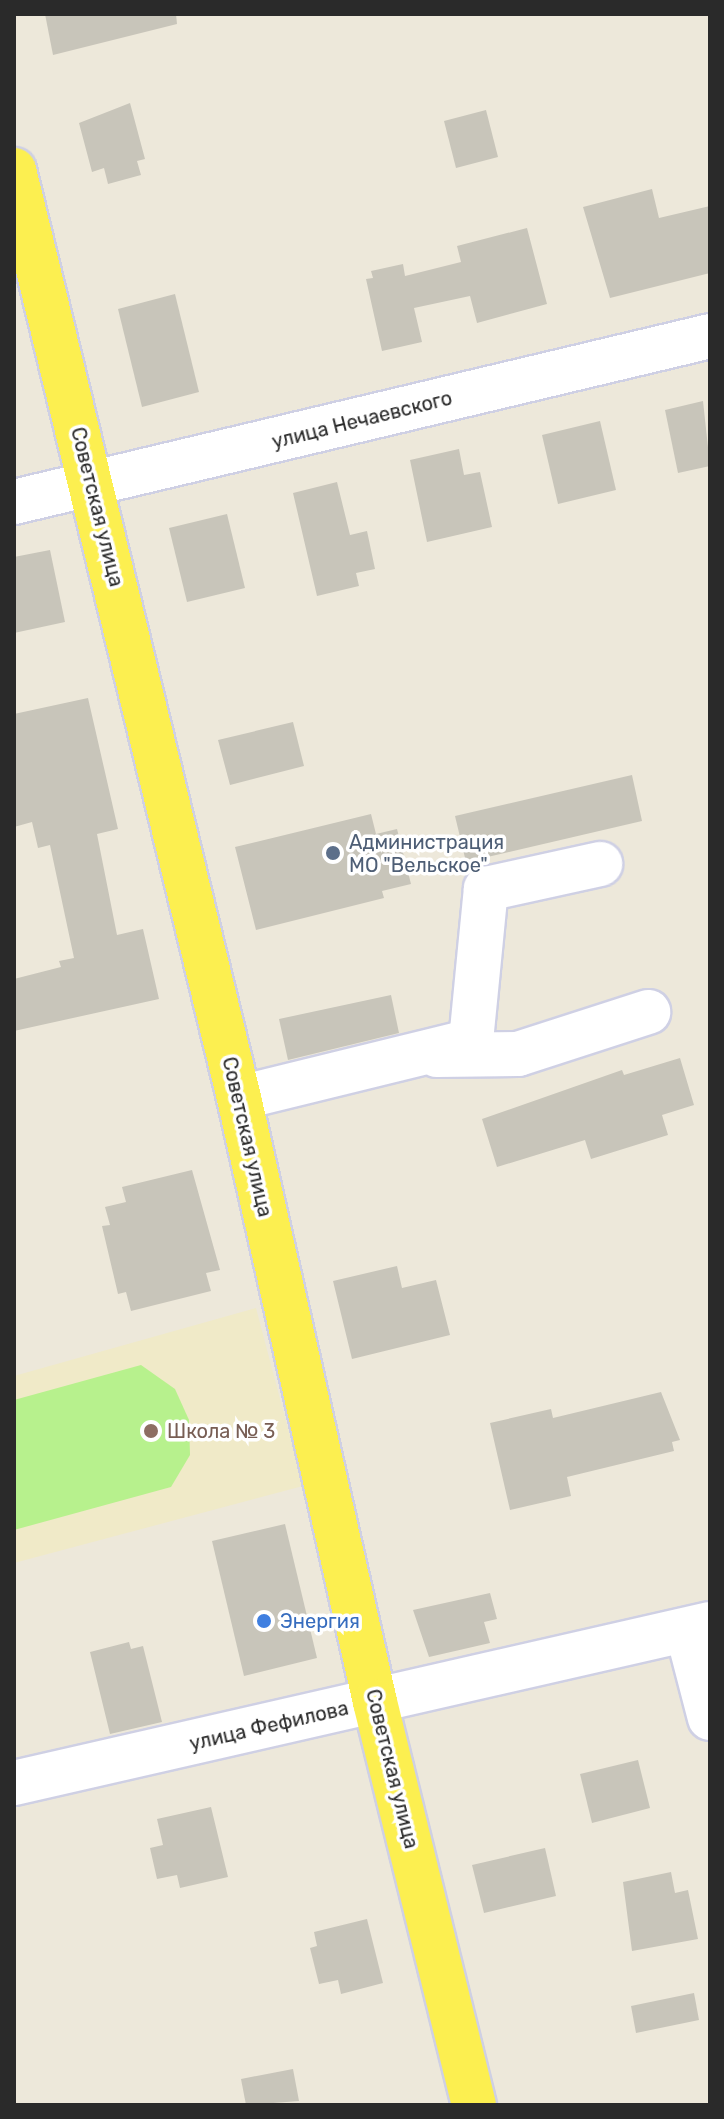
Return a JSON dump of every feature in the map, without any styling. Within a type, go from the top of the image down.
[{"type":"main road","name":"Советская улица","points":[[14,170],[239,1098],[375,1702],[474,2105]]},
{"type":"street","name":"улица Нечаевского","points":[[14,502],[710,336]]},
{"type":"street","points":[[239,1098],[471,1041],[486,889],[600,864]]},
{"type":"street","points":[[419,1056],[518,1054],[648,1012]]},
{"type":"street","points":[[699,1627],[710,1718]]},
{"type":"street","name":"улица Фефилова","points":[[14,1783],[699,1627]]},
{"type":"shaded area","name":"Школа № 3","points":[[256,1308],[303,1486],[14,1563],[14,1376]]},
{"type":"green space","points":[[141,1365],[175,1389],[189,1420],[190,1455],[171,1487],[14,1530],[14,1400]]},
{"type":"building","points":[[45,14],[176,14],[177,24],[53,55]]},
{"type":"building","points":[[130,103],[145,159],[137,161],[141,175],[108,184],[104,168],[92,172],[79,123]]},
{"type":"building","points":[[486,110],[498,157],[456,168],[444,121]]},
{"type":"building","points":[[652,189],[659,218],[710,206],[710,273],[610,298],[583,207]]},
{"type":"building","points":[[527,228],[547,304],[477,323],[470,296],[414,308],[422,342],[382,351],[366,279],[373,278],[371,271],[403,264],[405,276],[461,262],[457,246]]},
{"type":"building","points":[[175,294],[199,392],[142,407],[118,309]]},
{"type":"building","points":[[703,401],[710,466],[678,473],[665,410]]},
{"type":"building","points":[[600,421],[616,490],[558,504],[542,435]]},
{"type":"building","points":[[459,449],[464,475],[480,472],[492,527],[427,542],[410,460]]},
{"type":"building","points":[[337,482],[350,535],[367,531],[375,569],[356,573],[359,586],[317,596],[293,493]]},
{"type":"building","points":[[227,514],[245,588],[187,602],[169,528]]},
{"type":"building","points":[[50,550],[65,622],[14,633],[14,557]]},
{"type":"building","points":[[88,698],[118,829],[97,834],[117,935],[143,929],[159,999],[14,1031],[14,979],[61,967],[59,961],[74,958],[50,845],[38,848],[32,822],[14,827],[14,714]]},
{"type":"building","points":[[293,722],[304,766],[230,785],[218,740]]},
{"type":"building","points":[[632,775],[642,821],[466,862],[455,816]]},
{"type":"building","points":[[371,814],[376,834],[397,829],[411,884],[382,891],[384,898],[256,930],[235,847]]},
{"type":"building","points":[[391,995],[399,1033],[288,1060],[279,1019]]},
{"type":"building","points":[[680,1058],[694,1105],[662,1115],[668,1135],[591,1159],[585,1140],[497,1167],[482,1119],[622,1070],[624,1075]]},
{"type":"building","points":[[192,1170],[220,1270],[206,1273],[211,1291],[131,1311],[126,1292],[118,1294],[102,1226],[110,1225],[105,1207],[126,1202],[122,1187]]},
{"type":"building","points":[[397,1266],[402,1288],[436,1280],[450,1335],[352,1359],[333,1281]]},
{"type":"building","points":[[661,1392],[680,1440],[672,1442],[674,1451],[567,1477],[571,1496],[510,1510],[490,1423],[551,1409],[553,1418]]},
{"type":"building","points":[[285,1524],[317,1658],[244,1676],[212,1541]]},
{"type":"building","points":[[490,1593],[497,1619],[484,1622],[490,1643],[429,1657],[413,1610]]},
{"type":"building","points":[[129,1642],[131,1649],[143,1646],[162,1722],[110,1734],[90,1652]]},
{"type":"building","points":[[638,1760],[650,1808],[592,1823],[580,1774]]},
{"type":"building","points":[[211,1807],[228,1877],[180,1888],[177,1875],[157,1879],[150,1848],[163,1845],[157,1819]]},
{"type":"building","points":[[545,1848],[556,1896],[484,1913],[472,1865]]},
{"type":"building","points":[[671,1872],[675,1893],[688,1890],[698,1939],[632,1951],[623,1882]]},
{"type":"building","points":[[367,1919],[383,1983],[341,1994],[338,1980],[319,1984],[310,1948],[317,1946],[314,1932]]},
{"type":"building","points":[[694,1993],[699,2020],[636,2033],[631,2006]]},
{"type":"building","points":[[293,2069],[299,2101],[246,2105],[241,2079]]},
{"type":"place","name":"Администрация МО \"Вельское\"","points":[[333,853]]},
{"type":"place","name":"Школа № 3","points":[[151,1431]]},
{"type":"place","name":"Энергия","points":[[264,1621]]}]
